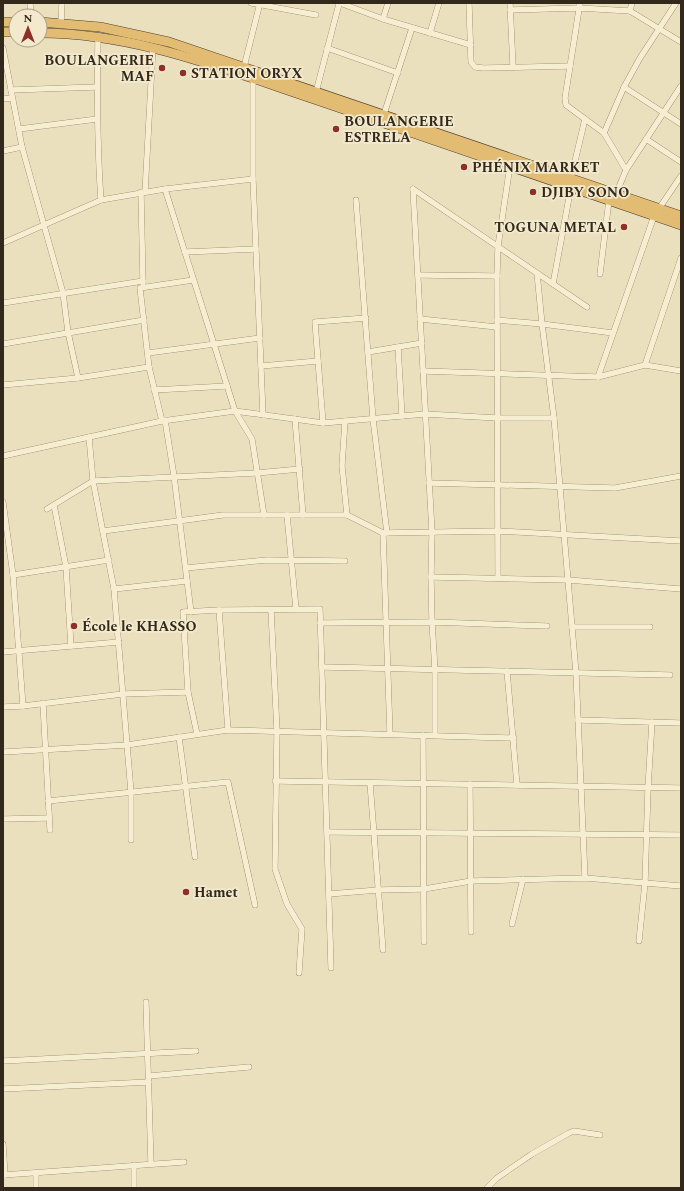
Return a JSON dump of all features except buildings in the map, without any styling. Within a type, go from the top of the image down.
[{"type":"highway","points":[[48,22],[100,27],[169,42],[316,92],[510,166],[616,194],[657,212],[681,225]]},
{"type":"highway","points":[[48,33],[98,37],[152,47],[383,118],[571,183],[609,200],[657,212],[681,216]]},
{"type":"street","points":[[61,23],[62,3]]},
{"type":"street","points":[[251,3],[316,15]]},
{"type":"street","points":[[316,92],[339,3],[383,19],[471,45]]},
{"type":"street","points":[[383,19],[388,3]]},
{"type":"street","points":[[430,33],[438,3]]},
{"type":"street","points":[[469,3],[471,62],[475,67],[570,66]]},
{"type":"street","points":[[510,3],[512,67]]},
{"type":"street","points":[[630,11],[632,3]]},
{"type":"street","points":[[604,133],[624,87],[640,58],[676,3]]},
{"type":"street","points":[[244,67],[260,4]]},
{"type":"street","points":[[510,10],[580,5],[630,11],[681,42]]},
{"type":"street","points":[[580,5],[565,98],[566,104],[604,133],[626,170]]},
{"type":"street","points":[[383,118],[412,28]]},
{"type":"street","points":[[98,37],[97,119],[101,200]]},
{"type":"street","points":[[152,47],[143,192],[143,284],[140,288],[149,367],[163,421],[174,476],[191,612]]},
{"type":"street","points":[[3,48],[22,147],[63,294],[68,332],[78,378]]},
{"type":"street","points":[[327,48],[398,73]]},
{"type":"street","points":[[253,79],[253,179],[263,415]]},
{"type":"street","points":[[11,90],[97,87]]},
{"type":"street","points":[[624,87],[681,124]]},
{"type":"street","points":[[616,194],[626,170],[681,87]]},
{"type":"street","points":[[3,99],[12,98]]},
{"type":"street","points":[[19,129],[97,119]]},
{"type":"street","points":[[553,284],[571,183],[585,119]]},
{"type":"street","points":[[646,139],[681,162]]},
{"type":"street","points":[[3,151],[22,147]]},
{"type":"street","points":[[498,578],[497,276],[498,246],[510,166]]},
{"type":"street","points":[[598,378],[657,212],[681,176]]},
{"type":"street","points":[[3,243],[101,200],[164,189],[253,179]]},
{"type":"street","points":[[164,189],[235,411],[252,440],[264,515]]},
{"type":"street","points":[[435,736],[435,670],[431,577],[432,532],[413,189],[587,307]]},
{"type":"street","points":[[356,200],[368,352],[385,533],[387,669],[390,734]]},
{"type":"street","points":[[600,274],[609,200]]},
{"type":"street","points":[[185,252],[256,249]]},
{"type":"street","points":[[645,365],[681,258]]},
{"type":"street","points":[[537,273],[554,418],[576,673],[585,878]]},
{"type":"street","points":[[418,275],[497,276]]},
{"type":"street","points":[[3,303],[143,284],[193,280]]},
{"type":"street","points":[[323,423],[315,322],[366,318]]},
{"type":"street","points":[[420,319],[497,327]]},
{"type":"street","points":[[3,344],[144,320]]},
{"type":"street","points":[[497,320],[542,324],[613,334]]},
{"type":"street","points":[[148,353],[260,338]]},
{"type":"street","points":[[368,352],[422,343]]},
{"type":"street","points":[[398,347],[402,416]]},
{"type":"street","points":[[261,366],[318,361]]},
{"type":"street","points":[[423,370],[598,378],[645,365],[681,371]]},
{"type":"street","points":[[3,385],[78,378],[149,367]]},
{"type":"street","points":[[154,390],[227,386]]},
{"type":"street","points":[[3,456],[163,421],[235,411],[323,423],[425,414],[497,418],[554,418]]},
{"type":"street","points":[[295,419],[303,515]]},
{"type":"street","points":[[345,421],[342,466],[347,515]]},
{"type":"street","points":[[89,437],[94,481],[114,589],[120,642],[131,792],[131,840]]},
{"type":"street","points":[[47,509],[94,481],[300,469]]},
{"type":"street","points":[[429,483],[615,488],[681,476]]},
{"type":"street","points":[[3,502],[13,575],[22,706]]},
{"type":"street","points":[[54,505],[66,567],[71,646]]},
{"type":"street","points":[[103,531],[223,515],[347,515],[385,533],[498,531],[681,541]]},
{"type":"street","points":[[287,515],[296,609]]},
{"type":"street","points":[[13,575],[109,560]]},
{"type":"street","points":[[186,568],[267,560],[345,561]]},
{"type":"street","points":[[431,577],[568,580],[681,589]]},
{"type":"street","points":[[114,589],[187,581]]},
{"type":"street","points":[[198,734],[188,692],[183,612],[219,610],[320,609],[325,732],[331,968]]},
{"type":"street","points":[[219,610],[228,730]]},
{"type":"street","points":[[271,610],[277,731],[275,781],[275,869],[287,904],[302,929],[299,973]]},
{"type":"street","points":[[320,623],[432,622],[547,626]]},
{"type":"street","points":[[572,627],[650,627]]},
{"type":"street","points":[[3,652],[120,642]]},
{"type":"street","points":[[322,667],[670,675]]},
{"type":"street","points":[[507,671],[517,785]]},
{"type":"street","points":[[3,707],[123,694],[188,692]]},
{"type":"street","points":[[43,703],[50,830]]},
{"type":"street","points":[[578,720],[681,723]]},
{"type":"street","points":[[639,941],[645,883],[652,722]]},
{"type":"street","points":[[3,752],[128,745],[228,730],[514,738]]},
{"type":"street","points":[[423,735],[424,942]]},
{"type":"street","points":[[179,737],[195,857]]},
{"type":"street","points":[[275,781],[681,788]]},
{"type":"street","points":[[48,801],[228,782],[255,904]]},
{"type":"street","points":[[370,782],[383,950]]},
{"type":"street","points":[[470,784],[471,932]]},
{"type":"street","points":[[3,819],[50,818]]},
{"type":"street","points":[[327,832],[681,835]]},
{"type":"street","points":[[329,894],[378,890],[424,889],[471,881],[524,879],[585,878],[681,886]]},
{"type":"street","points":[[512,924],[524,879]]},
{"type":"street","points":[[146,1002],[151,1164]]},
{"type":"street","points":[[3,1061],[196,1051]]},
{"type":"street","points":[[3,1089],[149,1079],[249,1067]]},
{"type":"street","points":[[487,1188],[497,1178],[532,1154],[568,1133],[574,1131],[600,1135]]},
{"type":"street","points":[[3,1144],[4,1175],[184,1162]]},
{"type":"street","points":[[134,1165],[134,1188]]},
{"type":"street","points":[[36,1173],[36,1188]]},
{"type":"place","name":"BOULANGERIE MAF","points":[[162,68]]},
{"type":"place","name":"STATION ORYX","points":[[183,73]]},
{"type":"place","name":"BOULANGERIE ESTRELA","points":[[336,129]]},
{"type":"place","name":"PHÉNIX MARKET","points":[[464,167]]},
{"type":"place","name":"DJIBY SONO","points":[[533,192]]},
{"type":"place","name":"TOGUNA METAL","points":[[624,227]]},
{"type":"place","name":"École le KHASSO","points":[[74,626]]},
{"type":"place","name":"Hamet","points":[[186,892]]}]
